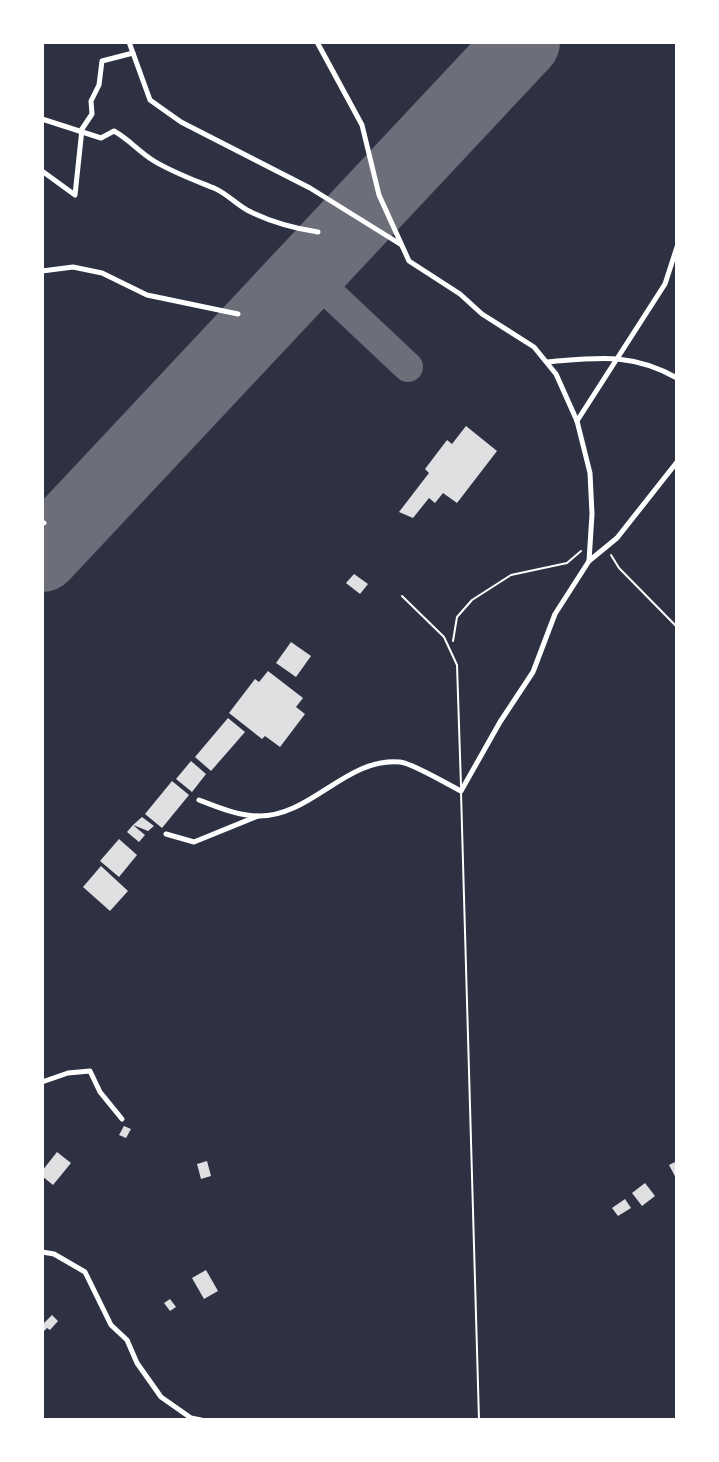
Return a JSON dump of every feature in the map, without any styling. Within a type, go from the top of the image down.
[{"type":"street","points":[[129,42],[150,100],[181,122],[310,188],[401,244]]},
{"type":"street","points":[[317,42],[362,125],[379,195],[409,261],[534,347],[556,374],[577,421],[590,473],[592,539],[589,561]]},
{"type":"street","points":[[42,171],[75,195],[81,131],[92,114],[91,101],[99,85],[102,61],[133,53]]},
{"type":"street","points":[[42,119],[101,138],[114,131],[166,168],[185,179],[219,190],[245,209],[286,227],[318,232]]},
{"type":"street","points":[[577,421],[665,284],[677,247]]},
{"type":"street","points":[[42,271],[73,267],[102,273],[147,295],[238,314]]},
{"type":"street","points":[[546,362],[616,358],[656,366],[677,378]]},
{"type":"street","points":[[166,834],[194,842],[259,816],[291,810],[331,784],[374,764],[403,762],[461,791],[533,672],[555,614],[589,561],[607,547],[677,462]]},
{"type":"street","points":[[199,800],[259,816]]},
{"type":"street","points":[[42,1082],[68,1073],[90,1071],[100,1092],[122,1119]]},
{"type":"street","points":[[42,1252],[54,1254],[85,1272],[111,1325],[127,1340],[137,1363],[161,1397],[191,1418],[201,1420]]},
{"type":"lane","points":[[402,596],[444,637],[457,665],[479,1420]]},
{"type":"path","points":[[452,654],[457,617],[472,600],[511,575],[567,563],[592,539]]},
{"type":"path","points":[[607,547],[619,568],[677,627]]},
{"type":"building","points":[[466,426],[497,451],[457,503],[443,493],[435,503],[429,498],[413,518],[399,512],[429,473],[425,469],[447,440],[452,444]]},
{"type":"building","points":[[354,574],[368,584],[360,594],[346,583]]},
{"type":"building","points":[[291,642],[311,656],[296,677],[276,663]]},
{"type":"building","points":[[268,671],[303,698],[296,707],[305,714],[280,747],[265,736],[262,739],[229,713],[255,679],[259,682]]},
{"type":"building","points":[[228,718],[245,732],[211,771],[195,757]]},
{"type":"building","points":[[191,761],[206,774],[192,792],[176,779]]},
{"type":"building","points":[[172,781],[189,795],[162,828],[145,814]]},
{"type":"building","points":[[142,817],[154,826],[148,831],[133,825]]},
{"type":"building","points":[[133,825],[145,835],[139,842],[127,832]]},
{"type":"building","points":[[119,839],[137,855],[119,877],[100,861]]},
{"type":"building","points":[[101,866],[128,891],[110,911],[83,887]]},
{"type":"building","points":[[124,1126],[131,1129],[126,1138],[119,1135]]},
{"type":"building","points":[[57,1152],[71,1163],[53,1185],[42,1176],[42,1171]]},
{"type":"building","points":[[207,1161],[211,1176],[201,1179],[197,1164]]},
{"type":"building","points":[[677,1161],[677,1180],[669,1165]]},
{"type":"building","points":[[645,1183],[655,1196],[642,1206],[632,1193]]},
{"type":"building","points":[[625,1199],[631,1208],[618,1216],[612,1208]]},
{"type":"building","points":[[206,1270],[218,1291],[204,1299],[192,1278]]},
{"type":"building","points":[[170,1299],[176,1307],[170,1311],[164,1303]]},
{"type":"building","points":[[52,1315],[58,1321],[42,1333],[42,1325]]},
{"type":"taxiway","points":[[307,272],[408,367]]},
{"type":"runway","points":[[42,555],[523,42]]}]
